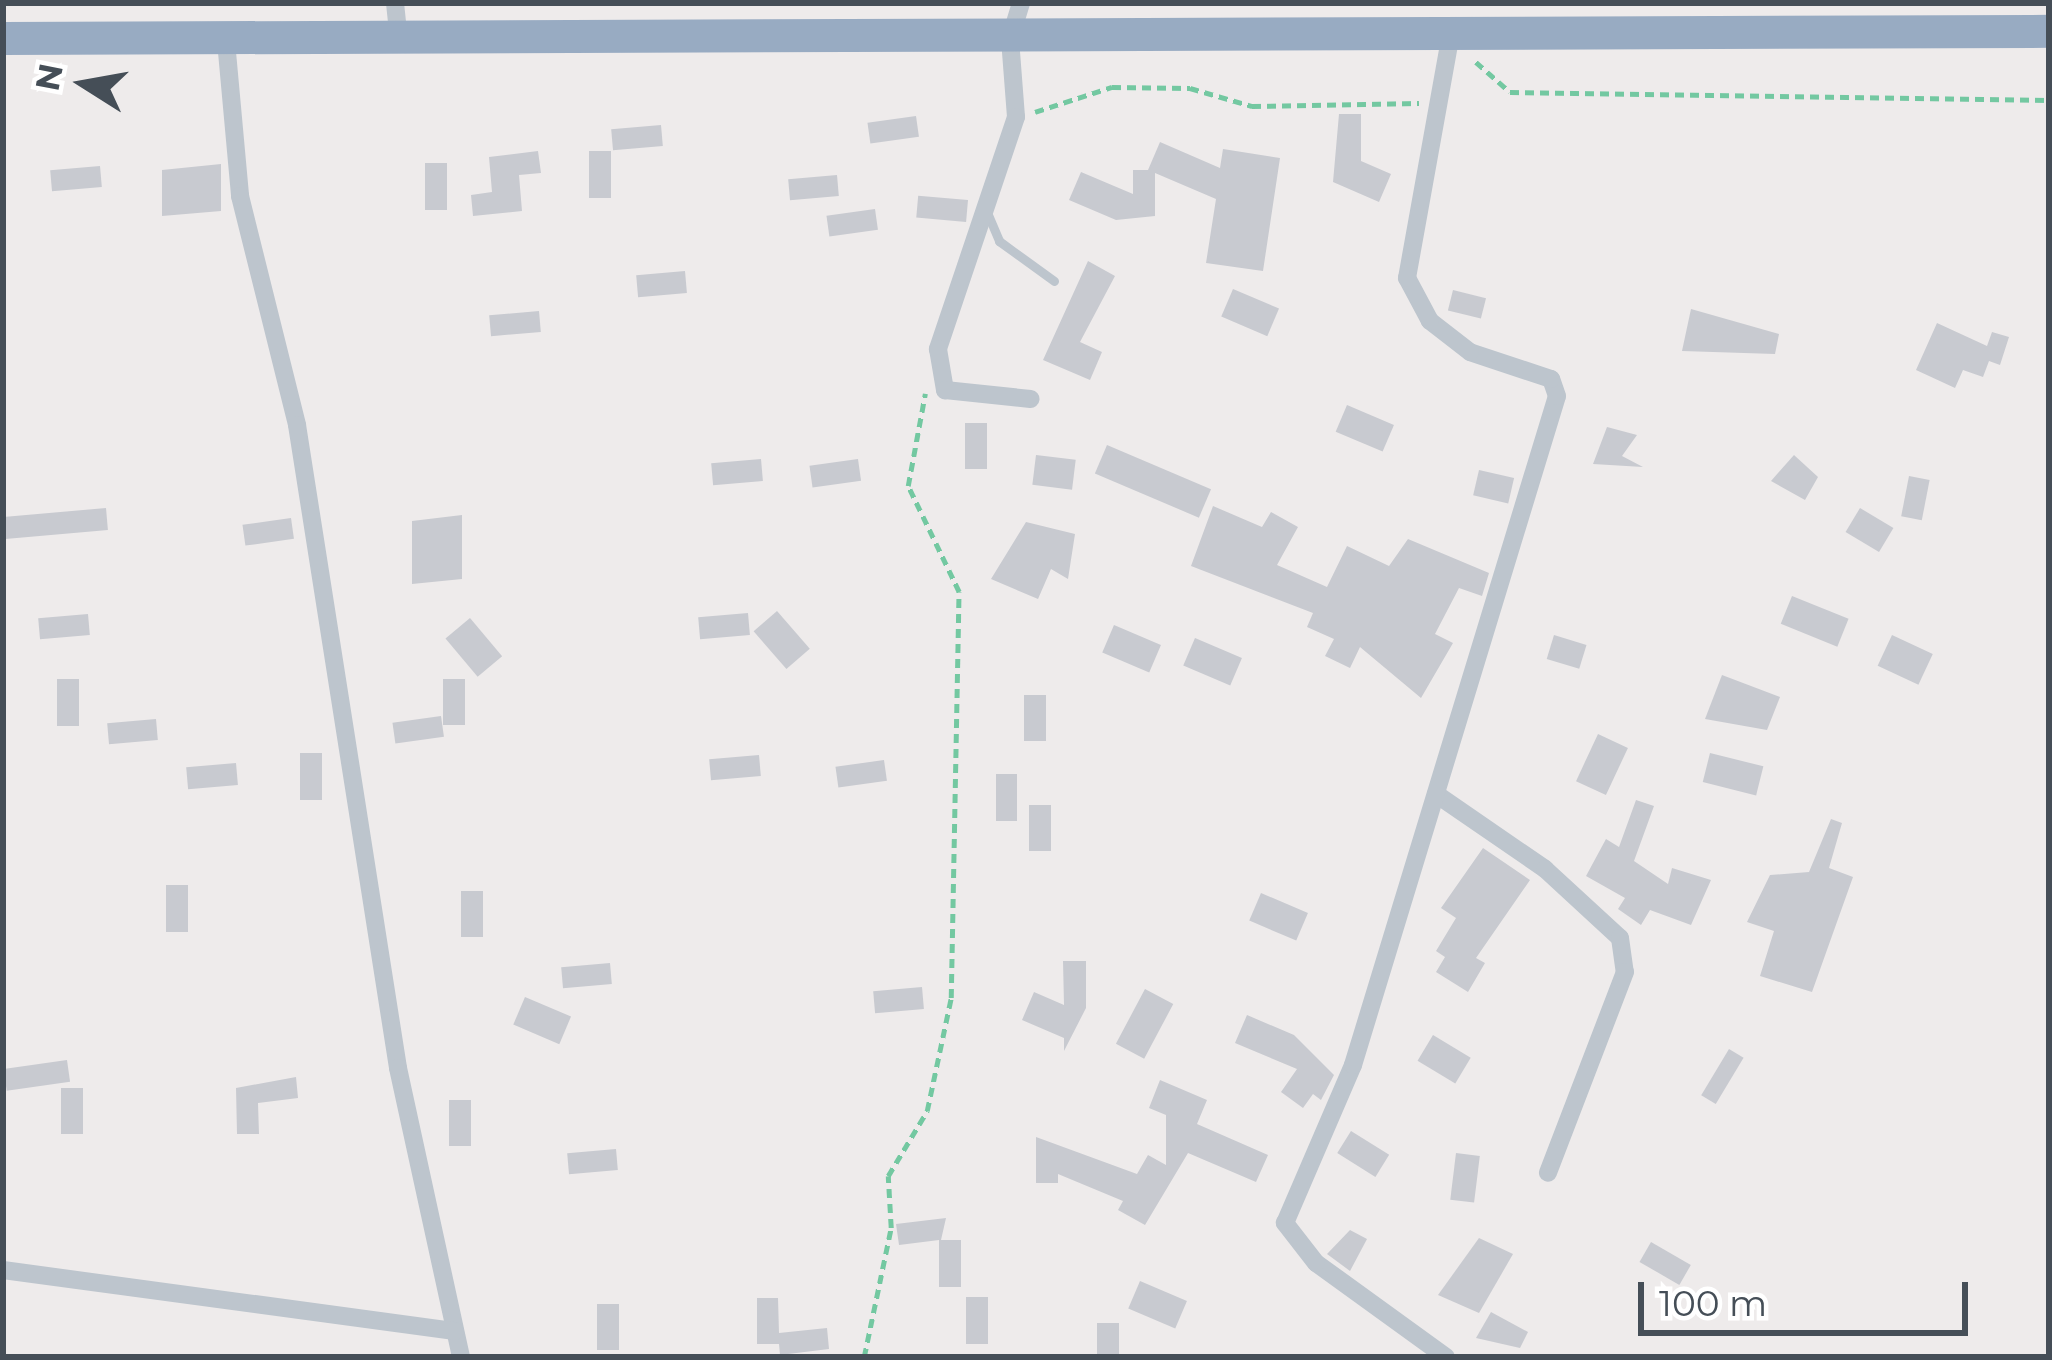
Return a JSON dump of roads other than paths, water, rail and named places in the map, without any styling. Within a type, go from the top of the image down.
[{"type":"highway","points":[[3,38],[1450,38],[2049,31]]},
{"type":"street","points":[[395,3],[399,40]]},
{"type":"street","points":[[1021,3],[1010,39],[1016,117],[938,349],[946,390],[1030,399]]},
{"type":"street","points":[[1445,1357],[1316,1263],[1285,1223],[1353,1065],[1557,395],[1551,379],[1456,342],[1407,278],[1450,38]]},
{"type":"street","points":[[226,41],[240,196],[297,425],[398,1068],[461,1357]]},
{"type":"street","points":[[1436,794],[1545,869],[1620,938],[1625,972],[1548,1174]]},
{"type":"street","points":[[3,1270],[454,1331]]},
{"type":"lane","points":[[986,210],[999,241],[1054,281]]}]
